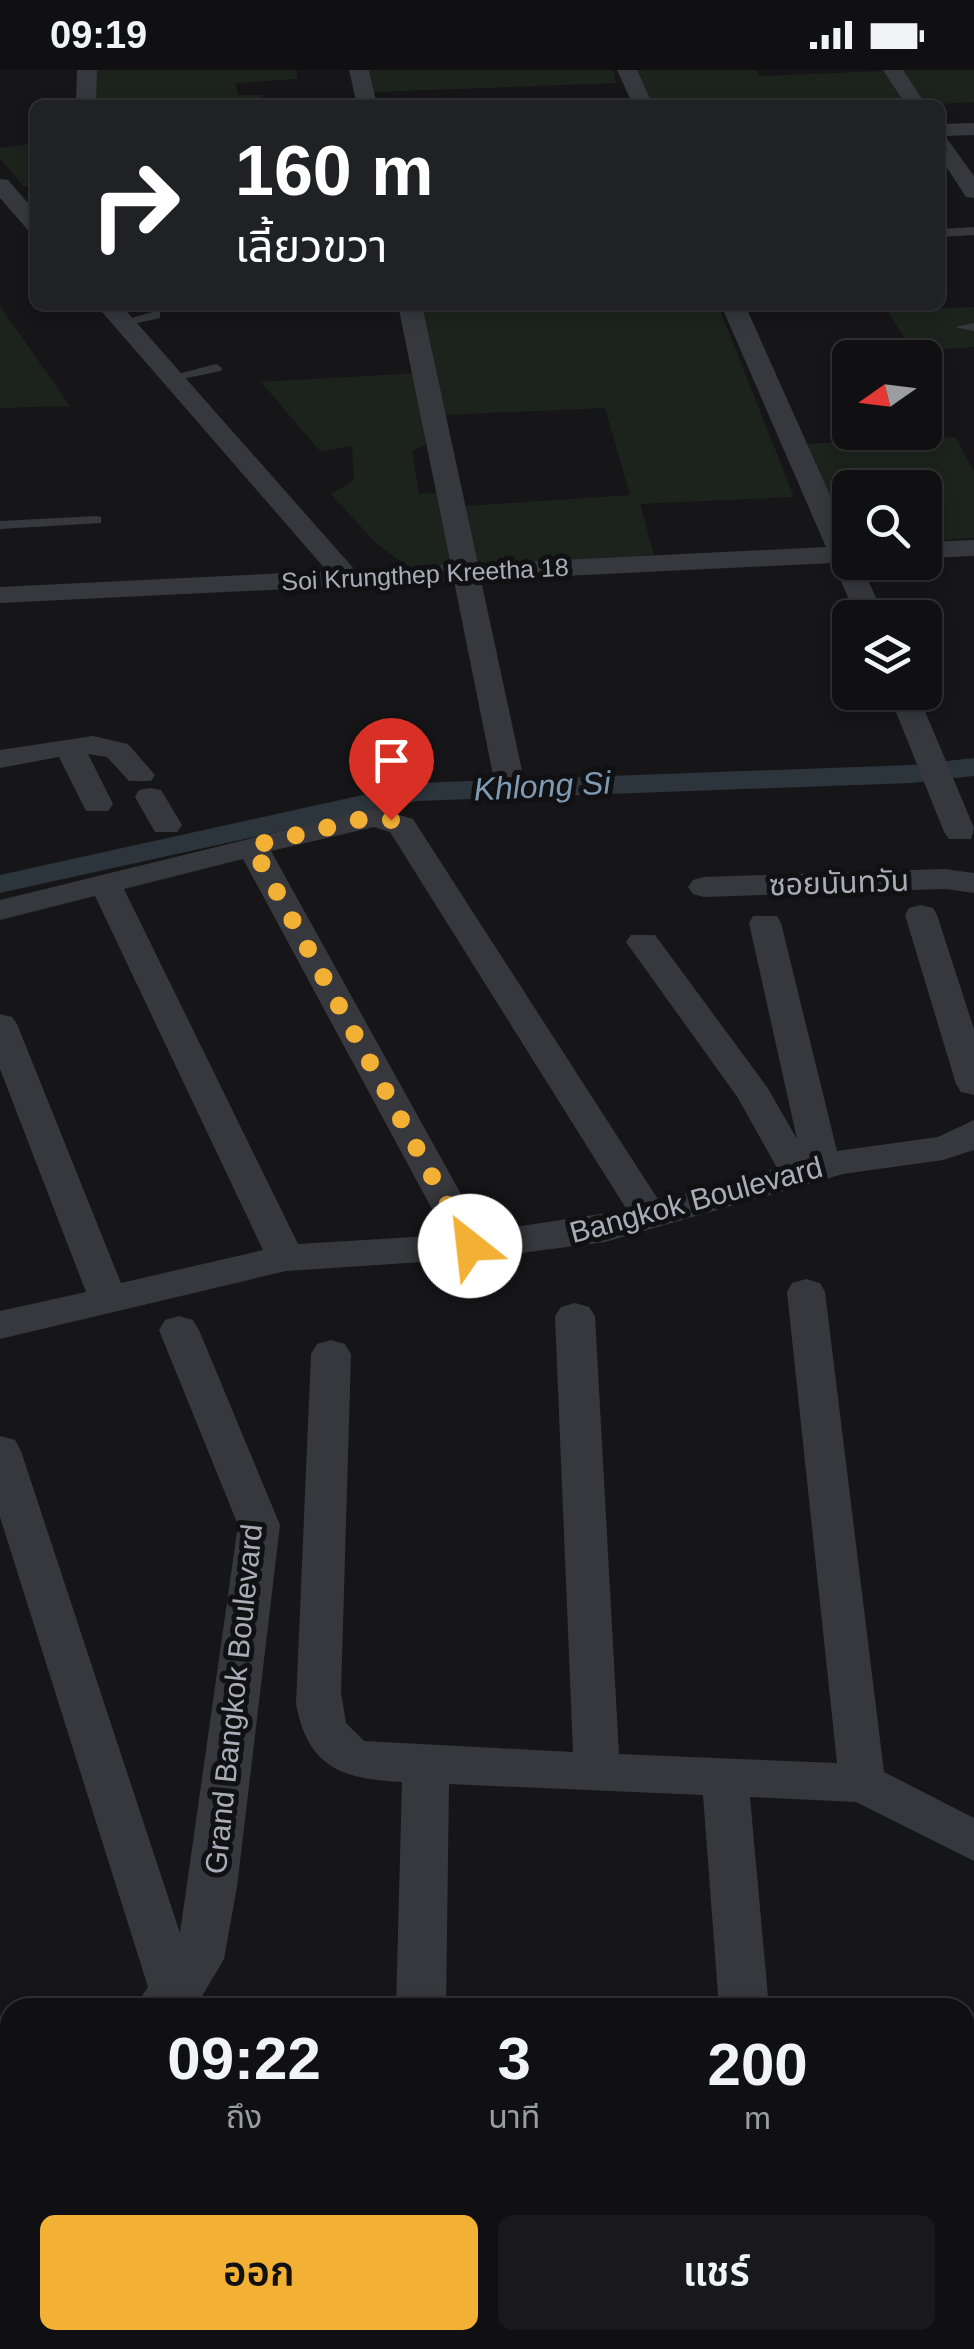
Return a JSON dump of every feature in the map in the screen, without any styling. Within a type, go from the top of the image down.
[{"type":"street","points":[[86,100],[87,70]]},
{"type":"street","points":[[360,70],[366,100]]},
{"type":"street","points":[[627,70],[640,100]]},
{"type":"street","points":[[893,70],[913,100]]},
{"type":"street","points":[[945,130],[974,129]]},
{"type":"street","points":[[945,148],[974,192]]},
{"type":"street","points":[[0,185],[30,218]]},
{"type":"street","points":[[411,310],[509,780]]},
{"type":"street","points":[[735,310],[832,519]]},
{"type":"street","points":[[116,313],[348,578]]},
{"type":"street","points":[[942,549],[974,548]]},
{"type":"street","name":"Soi Krungthep Kreetha 18","points":[[0,595],[832,555]]},
{"type":"street","points":[[909,710],[960,832]]},
{"type":"street","points":[[0,758],[69,746],[113,746],[125,753],[166,825]]},
{"type":"street","points":[[69,746],[97,804]]},
{"type":"street","points":[[0,910],[362,819],[376,817],[402,826],[650,1218]]},
{"type":"street","points":[[252,846],[470,1246]]},
{"type":"street","name":"ซอยนันทวัน","points":[[704,887],[945,879],[974,883]]},
{"type":"street","points":[[104,884],[286,1258]]},
{"type":"street","points":[[921,915],[974,1084]]},
{"type":"street","points":[[765,923],[810,1170]]},
{"type":"street","points":[[643,942],[810,1170]]},
{"type":"street","points":[[0,1024],[108,1299]]},
{"type":"street","name":"Bangkok Boulevard","points":[[0,1325],[286,1258],[563,1236],[650,1218],[810,1170],[942,1148],[968,1139],[974,1132]]},
{"type":"street","points":[[806,1292],[862,1783]]},
{"type":"street","points":[[575,1316],[597,1771]]},
{"type":"street","name":"Grand Bangkok Boulevard","points":[[169,1998],[199,1959],[213,1888],[259,1525],[179,1330]]},
{"type":"street","points":[[331,1354],[320,1721],[337,1749],[358,1761],[862,1783],[974,1841]]},
{"type":"street","points":[[0,1452],[166,1998]]},
{"type":"street","points":[[421,1998],[426,1764]]},
{"type":"street","points":[[726,1777],[743,1998]]},
{"type":"lane","points":[[945,233],[974,231]]},
{"type":"lane","points":[[116,313],[156,316]]},
{"type":"lane","points":[[172,377],[216,368]]},
{"type":"lane","points":[[0,525],[96,520]]},
{"type":"shaded area","points":[[93,70],[297,70],[297,79],[235,83],[238,95],[263,95],[262,100],[92,100]]},
{"type":"shaded area","points":[[369,70],[613,70],[616,83],[374,92]]},
{"type":"shaded area","points":[[631,70],[756,70],[760,76],[884,71],[903,100],[646,100]]},
{"type":"shaded area","points":[[902,70],[974,70],[974,102],[921,100]]},
{"type":"shaded area","points":[[30,144],[30,186],[24,187],[0,158],[0,148]]},
{"type":"shaded area","points":[[0,306],[70,406],[0,408]]},
{"type":"shaded area","points":[[974,307],[974,347],[942,349],[942,340],[906,340],[887,310]]},
{"type":"shaded area","points":[[419,310],[720,310],[794,497],[640,504],[654,555],[475,565],[466,506],[630,495],[605,408],[443,415]]},
{"type":"shaded area","points":[[418,373],[432,442],[412,451],[419,494],[442,492],[458,566],[408,567],[376,543],[331,494],[354,480],[352,446],[320,451],[261,382]]},
{"type":"shaded area","points":[[955,437],[974,471],[974,538],[942,540],[942,470],[832,470],[832,504],[803,444],[832,443],[832,450],[942,450],[942,438]]},
{"type":"waterway","name":"Khlong Si","points":[[0,884],[417,792],[911,774],[974,767]]},
{"type":"route","points":[[391,820],[362,819],[252,846],[470,1246]]}]
